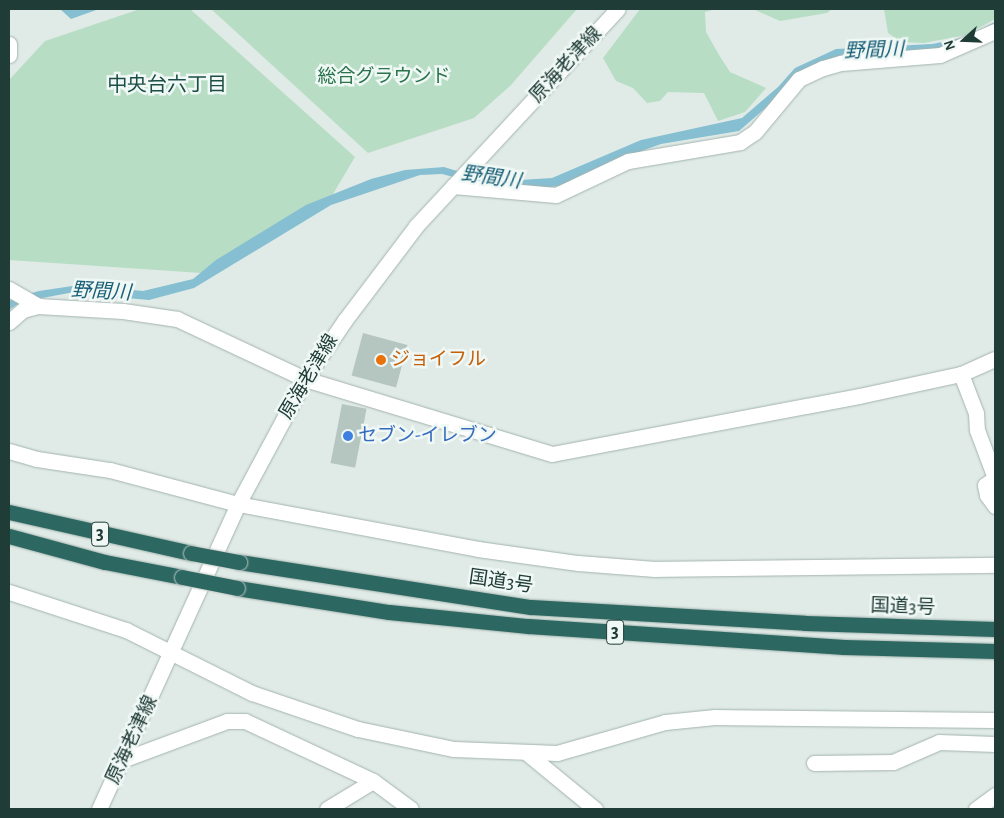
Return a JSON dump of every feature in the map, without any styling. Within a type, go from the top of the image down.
[{"type":"highway","name":"国道3号","points":[[9,512],[239,562],[531,607],[805,623],[995,629]]},
{"type":"highway","name":"3","points":[[9,536],[105,562],[237,588],[390,612],[528,626],[844,647],[995,651]]},
{"type":"street","name":"原海老津線","points":[[99,809],[172,656],[238,504],[305,379],[386,264],[453,186],[618,9]]},
{"type":"street","points":[[453,186],[556,195],[628,161],[740,142],[755,132],[799,79],[823,68],[841,63],[940,55],[995,31]]},
{"type":"street","points":[[9,44],[9,55]]},
{"type":"street","points":[[9,289],[38,306]]},
{"type":"street","points":[[9,322],[23,310],[38,306],[123,311],[177,319],[305,379],[552,454],[961,374],[995,359]]},
{"type":"street","points":[[961,374],[976,413],[976,430],[995,478],[986,485],[987,495],[995,506]]},
{"type":"street","points":[[9,450],[37,459],[110,470],[238,504],[478,549],[578,564],[655,569],[995,565]]},
{"type":"street","points":[[9,592],[126,630],[172,656],[252,693],[358,729],[454,749],[528,754],[556,753],[591,745],[664,722],[715,717],[995,720]]},
{"type":"street","points":[[122,760],[227,721],[245,721],[373,781],[411,809]]},
{"type":"street","points":[[814,763],[893,762],[939,742],[995,744]]},
{"type":"street","points":[[528,754],[595,809]]},
{"type":"street","points":[[327,809],[373,781]]},
{"type":"street","points":[[976,809],[995,794]]},
{"type":"green space","points":[[140,9],[190,9],[355,157],[330,199],[201,273],[9,260],[9,80],[45,41]]},
{"type":"green space","name":"総合グラウンド","points":[[211,9],[577,9],[511,85],[474,118],[368,153]]},
{"type":"green space","points":[[640,9],[716,9],[705,12],[706,32],[719,55],[730,72],[766,88],[745,112],[718,121],[704,93],[668,92],[660,101],[647,103],[633,88],[616,81],[603,58]]},
{"type":"green space","points":[[753,9],[832,9],[827,13],[780,21]]},
{"type":"green space","points":[[884,9],[995,9],[995,19],[966,35],[924,43],[901,42],[888,33]]},
{"type":"water","points":[[60,9],[99,9],[71,19]]},
{"type":"water","name":"野間川","points":[[995,22],[995,28],[945,49],[841,55],[815,65],[739,131],[661,144],[611,162],[565,185],[544,188],[488,186],[442,174],[420,175],[331,205],[194,288],[149,300],[69,293],[21,302],[9,310],[9,301],[39,291],[79,285],[143,291],[193,279],[216,260],[306,205],[371,179],[405,170],[444,167],[470,175],[506,181],[552,178],[641,140],[742,118],[778,87],[795,68],[836,49],[932,44],[967,37]]},
{"type":"building","name":"ジョイフル","points":[[363,333],[407,345],[396,387],[352,376]]},
{"type":"building","name":"セブン-イレブン","points":[[342,404],[367,409],[355,468],[331,463]]},
{"type":"place","name":"ジョイフル","points":[[381,360]]},
{"type":"place","name":"セブン-イレブン","points":[[348,436]]},
{"type":"district","name":"中央台六丁目","points":[[167,85]]}]
